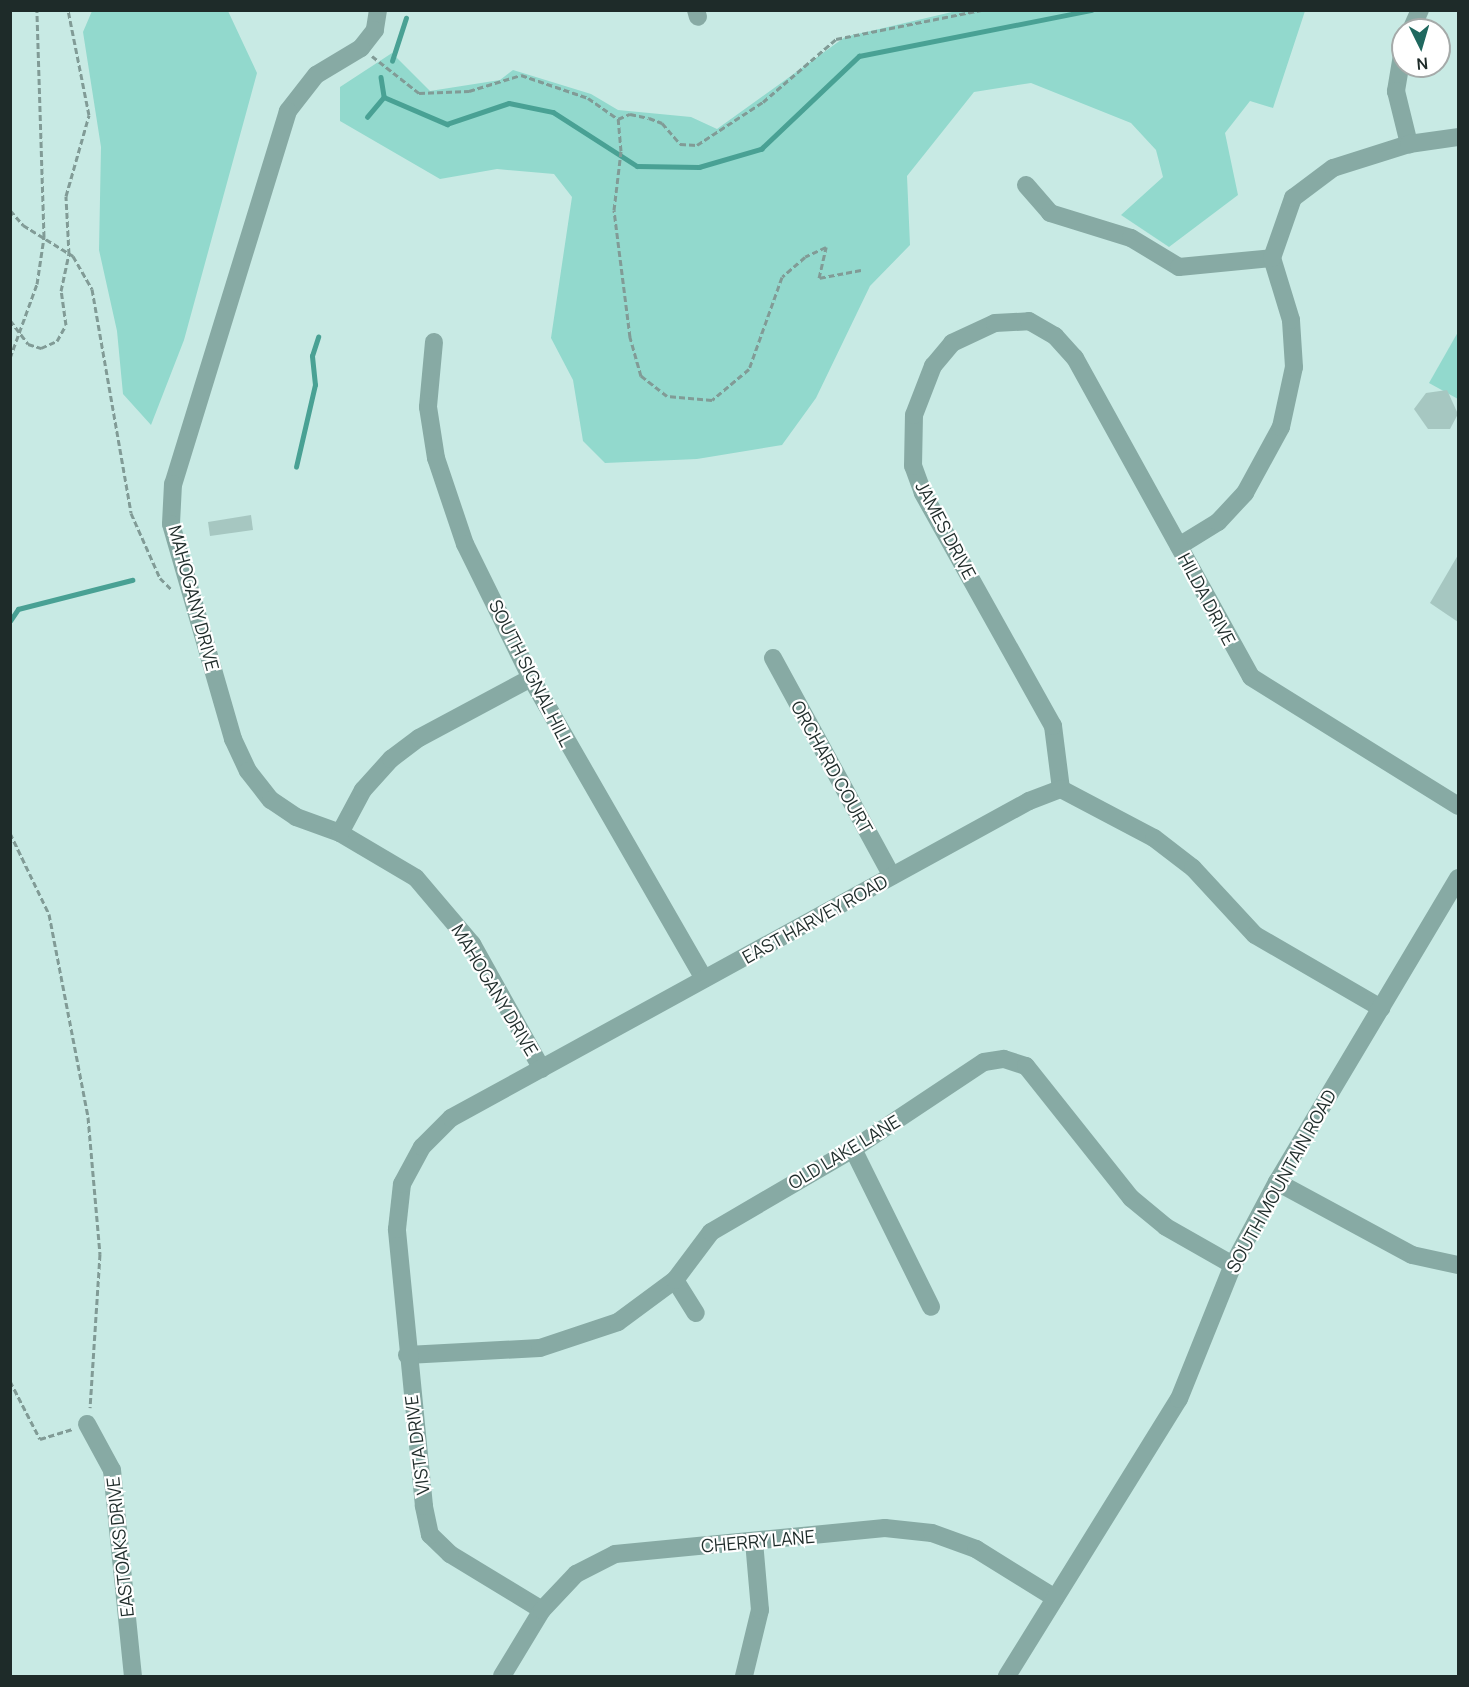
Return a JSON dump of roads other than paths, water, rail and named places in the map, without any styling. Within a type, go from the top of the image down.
[{"type":"street","name":"MAHOGANY DRIVE","points":[[378,10],[375,30],[361,48],[316,75],[288,111],[173,484],[171,524],[233,739],[248,771],[271,800],[296,817],[340,832],[416,878],[447,910],[542,1069]]},
{"type":"street","points":[[1398,78],[1396,91],[1409,144]]},
{"type":"street","points":[[1179,546],[1218,522],[1245,493],[1281,427],[1293,355],[1291,320],[1272,258],[1293,198],[1333,168],[1409,144],[1458,137]]},
{"type":"street","points":[[1026,185],[1050,213],[1131,238],[1179,267],[1272,258]]},
{"type":"street","name":"HILDA DRIVE","points":[[1029,321],[1055,336],[1075,358],[1251,677],[1458,806]]},
{"type":"street","name":"JAMES DRIVE","points":[[1029,321],[995,323],[952,343],[933,366],[914,415],[911,442],[923,493],[1053,726],[1061,789]]},
{"type":"street","name":"SOUTH SIGNAL HILL","points":[[434,342],[428,407],[436,458],[465,544],[531,678],[704,979]]},
{"type":"street","name":"ORCHARD COURT","points":[[773,658],[892,876]]},
{"type":"street","points":[[340,832],[363,790],[391,759],[419,738],[531,678]]},
{"type":"street","points":[[1061,789],[1154,838],[1193,868],[1255,935],[1381,1008]]},
{"type":"street","name":"EAST HARVEY ROAD","points":[[407,1355],[397,1229],[402,1184],[422,1147],[451,1119],[892,876],[1061,789]]},
{"type":"street","name":"SOUTH MOUNTAIN ROAD","points":[[1007,1677],[1179,1399],[1233,1265],[1277,1182],[1458,878]]},
{"type":"street","name":"OLD LAKE LANE","points":[[407,1355],[540,1348],[618,1322],[675,1280],[711,1232],[853,1149],[984,1062],[1004,1059],[1026,1066],[1131,1198],[1166,1227],[1233,1265]]},
{"type":"street","points":[[853,1149],[931,1307]]},
{"type":"street","points":[[1277,1182],[1412,1255],[1458,1265]]},
{"type":"street","points":[[675,1280],[696,1313]]},
{"type":"street","name":"VISTA DRIVE","points":[[407,1355],[423,1540],[542,1610]]},
{"type":"street","name":"EASTOAKS DRIVE","points":[[87,1424],[112,1470],[133,1677]]},
{"type":"street","name":"CHERRY LANE","points":[[502,1677],[542,1610],[576,1574],[615,1554],[885,1528],[932,1533],[976,1549],[1055,1598]]},
{"type":"street","points":[[744,1677],[760,1610],[754,1541]]},
{"type":"waterway","points":[[381,77],[384,97],[447,124],[509,103],[553,112],[637,166],[699,167],[761,149],[859,56],[1092,10]]},
{"type":"waterway","points":[[392,61],[406,18]]},
{"type":"waterway","points":[[367,117],[384,97]]},
{"type":"waterway","points":[[296,467],[315,385],[312,356],[318,337]]},
{"type":"waterway","points":[[10,621],[18,609],[132,580]]}]
